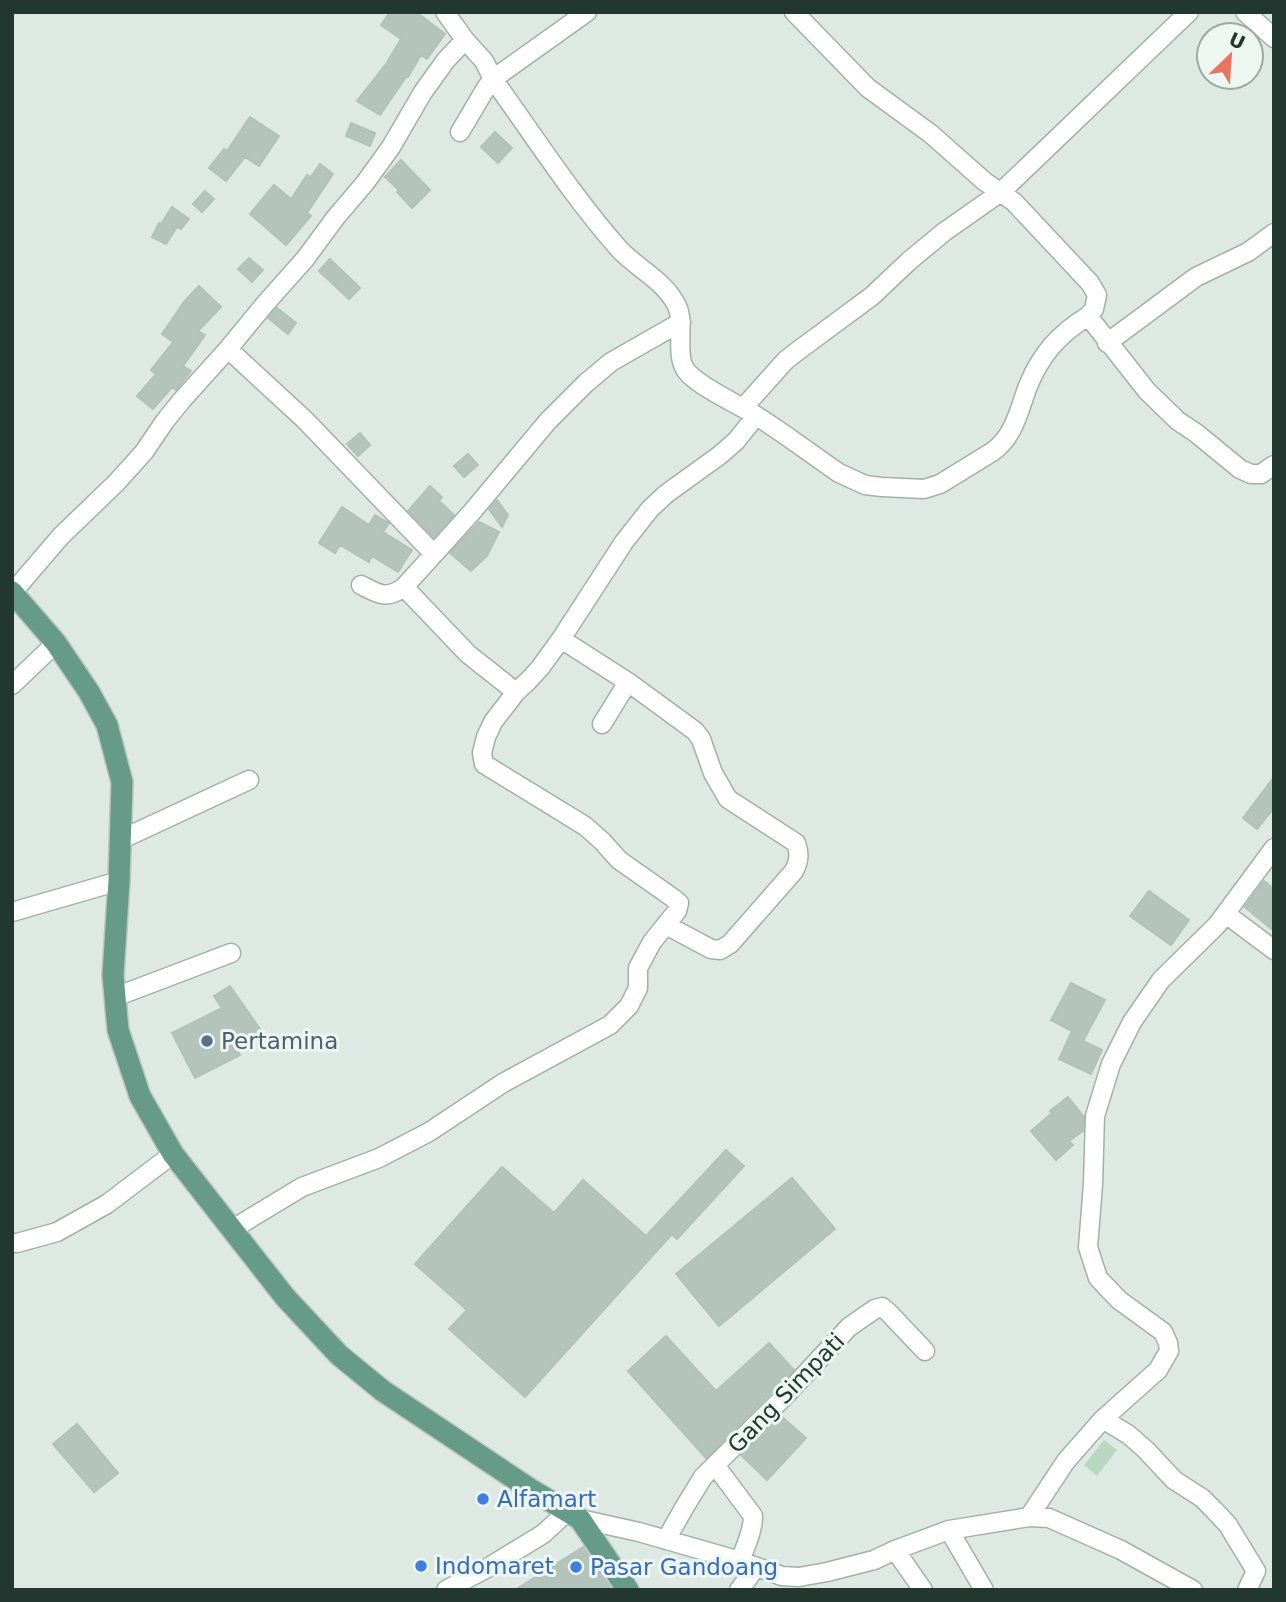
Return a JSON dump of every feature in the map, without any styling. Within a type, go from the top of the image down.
[{"type":"main road","points":[[13,592],[56,643],[89,692],[107,725],[122,782],[113,975],[118,1030],[140,1096],[173,1154],[285,1297],[339,1355],[383,1391],[574,1516],[628,1590]]},
{"type":"street","points":[[445,12],[484,61],[493,79],[583,206],[622,253],[661,285],[677,306],[681,322],[681,348],[685,369],[689,374],[839,473],[865,485],[924,489],[940,484],[1000,447],[1014,426],[1029,384],[1044,356],[1070,327],[1088,316],[1094,309],[1097,295],[1090,283],[1009,197],[984,181],[931,134],[868,88],[794,12]]},
{"type":"street","points":[[460,132],[493,79],[587,12]]},
{"type":"street","points":[[231,1230],[302,1187],[379,1158],[429,1132],[503,1083],[610,1025],[629,1006],[638,988],[638,968],[652,942],[677,911],[679,903],[619,860],[585,826],[484,764],[482,753],[493,722],[516,692],[540,668],[624,542],[650,509],[736,441],[749,412],[786,360],[862,304],[944,232],[1001,192],[1189,12]]},
{"type":"street","points":[[1245,12],[1274,38]]},
{"type":"street","points":[[13,592],[61,536],[144,452],[181,400],[305,259],[365,183],[391,147],[423,92],[446,60],[465,40]]},
{"type":"street","points":[[1107,343],[1196,277],[1248,252],[1274,233]]},
{"type":"street","points":[[1088,316],[1147,391],[1178,421],[1240,469],[1251,474],[1261,474],[1274,465]]},
{"type":"street","points":[[361,585],[387,595],[395,594],[404,587],[563,405],[611,362],[681,322]]},
{"type":"street","points":[[228,349],[305,420],[434,554]]},
{"type":"street","points":[[404,587],[468,654],[516,692]]},
{"type":"street","points":[[561,639],[628,682],[695,731],[701,739],[713,773],[728,799],[796,843],[799,862],[794,871],[730,944],[720,950],[711,949],[666,925]]},
{"type":"street","points":[[12,685],[56,643]]},
{"type":"street","points":[[602,724],[628,682]]},
{"type":"street","points":[[120,840],[249,780]]},
{"type":"street","points":[[1029,1517],[1066,1461],[1103,1419],[1158,1370],[1169,1351],[1163,1332],[1119,1300],[1098,1278],[1088,1247],[1095,1116],[1111,1064],[1132,1021],[1161,981],[1226,914],[1274,848]]},
{"type":"street","points":[[12,912],[119,881]]},
{"type":"street","points":[[1226,914],[1274,950]]},
{"type":"street","points":[[115,997],[231,953]]},
{"type":"street","points":[[12,1243],[57,1232],[107,1204],[173,1154]]},
{"type":"street","name":"Gang Simpati","points":[[666,1540],[703,1477],[784,1397],[849,1327],[882,1307],[925,1350]]},
{"type":"street","points":[[1103,1419],[1129,1435],[1174,1480],[1202,1497],[1228,1525],[1256,1571],[1247,1590]]},
{"type":"street","points":[[715,1465],[753,1516],[747,1564],[749,1577],[739,1590]]},
{"type":"street","points":[[446,1590],[574,1516],[639,1532],[782,1576],[799,1577],[874,1560],[949,1530],[1029,1517],[1049,1518],[1121,1550],[1193,1590]]},
{"type":"street","points":[[949,1530],[984,1590]]},
{"type":"street","points":[[895,1550],[923,1590]]},
{"type":"green space","points":[[1104,1440],[1117,1450],[1097,1476],[1084,1465]]},
{"type":"building","points":[[390,12],[416,12],[445,34],[427,59],[421,55],[380,115],[357,101],[386,64],[401,39],[381,25]]},
{"type":"building","points":[[250,117],[279,136],[259,166],[245,157],[226,181],[209,168],[224,149],[227,151]]},
{"type":"building","points":[[351,123],[375,133],[370,146],[346,136]]},
{"type":"building","points":[[495,132],[512,148],[498,163],[481,147]]},
{"type":"building","points":[[401,160],[430,190],[412,208],[385,177]]},
{"type":"building","points":[[320,164],[333,174],[307,213],[311,216],[286,245],[250,214],[274,185],[291,199],[307,175],[311,177]]},
{"type":"building","points":[[205,191],[214,199],[202,212],[193,204]]},
{"type":"building","points":[[172,207],[189,219],[181,229],[177,227],[166,244],[152,237]]},
{"type":"building","points":[[249,258],[263,270],[252,282],[238,269]]},
{"type":"building","points":[[330,259],[360,288],[349,299],[319,271]]},
{"type":"building","points":[[199,286],[221,307],[198,331],[205,335],[183,366],[191,371],[176,390],[172,387],[153,409],[137,396],[156,374],[151,370],[173,342],[162,334],[184,302]]},
{"type":"building","points":[[277,308],[296,323],[288,334],[268,318]]},
{"type":"building","points":[[360,433],[370,445],[358,456],[347,444]]},
{"type":"building","points":[[468,454],[478,465],[464,477],[454,466]]},
{"type":"building","points":[[430,486],[442,497],[439,501],[454,515],[434,537],[408,511]]},
{"type":"building","points":[[497,500],[508,515],[502,527],[489,509]]},
{"type":"building","points":[[342,507],[369,525],[375,515],[389,523],[383,532],[412,550],[398,572],[372,556],[369,562],[340,545],[335,553],[319,543]]},
{"type":"building","points":[[479,522],[499,532],[487,556],[471,571],[450,553]]},
{"type":"building","points":[[1274,777],[1274,808],[1257,829],[1243,818]]},
{"type":"building","points":[[1264,881],[1274,889],[1274,931],[1245,907]]},
{"type":"building","points":[[1149,891],[1189,920],[1171,945],[1130,916]]},
{"type":"building","points":[[1071,983],[1105,1000],[1083,1041],[1102,1050],[1091,1074],[1059,1059],[1072,1031],[1051,1020]]},
{"type":"building","points":[[230,986],[262,1032],[237,1049],[240,1055],[195,1078],[172,1033],[222,1008],[214,996]]},
{"type":"building","points":[[1068,1097],[1084,1117],[1083,1131],[1069,1141],[1073,1145],[1056,1160],[1031,1131]]},
{"type":"building","points":[[726,1150],[744,1166],[677,1239],[672,1234],[525,1397],[449,1329],[467,1310],[415,1264],[502,1167],[554,1213],[583,1180],[646,1236]]},
{"type":"building","points":[[792,1178],[835,1229],[719,1326],[676,1274]]},
{"type":"building","points":[[666,1336],[716,1391],[769,1343],[794,1370],[706,1458],[628,1371]]},
{"type":"building","points":[[781,1416],[806,1438],[767,1480],[741,1455]]},
{"type":"building","points":[[77,1424],[118,1473],[94,1492],[53,1444]]},
{"type":"building","name":"Pasar Gandoang","points":[[583,1547],[612,1590],[515,1590]]},
{"type":"place","name":"Pertamina","points":[[207,1041]]},
{"type":"place","name":"Alfamart","points":[[483,1499]]},
{"type":"place","name":"Indomaret","points":[[421,1566]]},
{"type":"place","name":"Pasar Gandoang","points":[[576,1567]]}]
